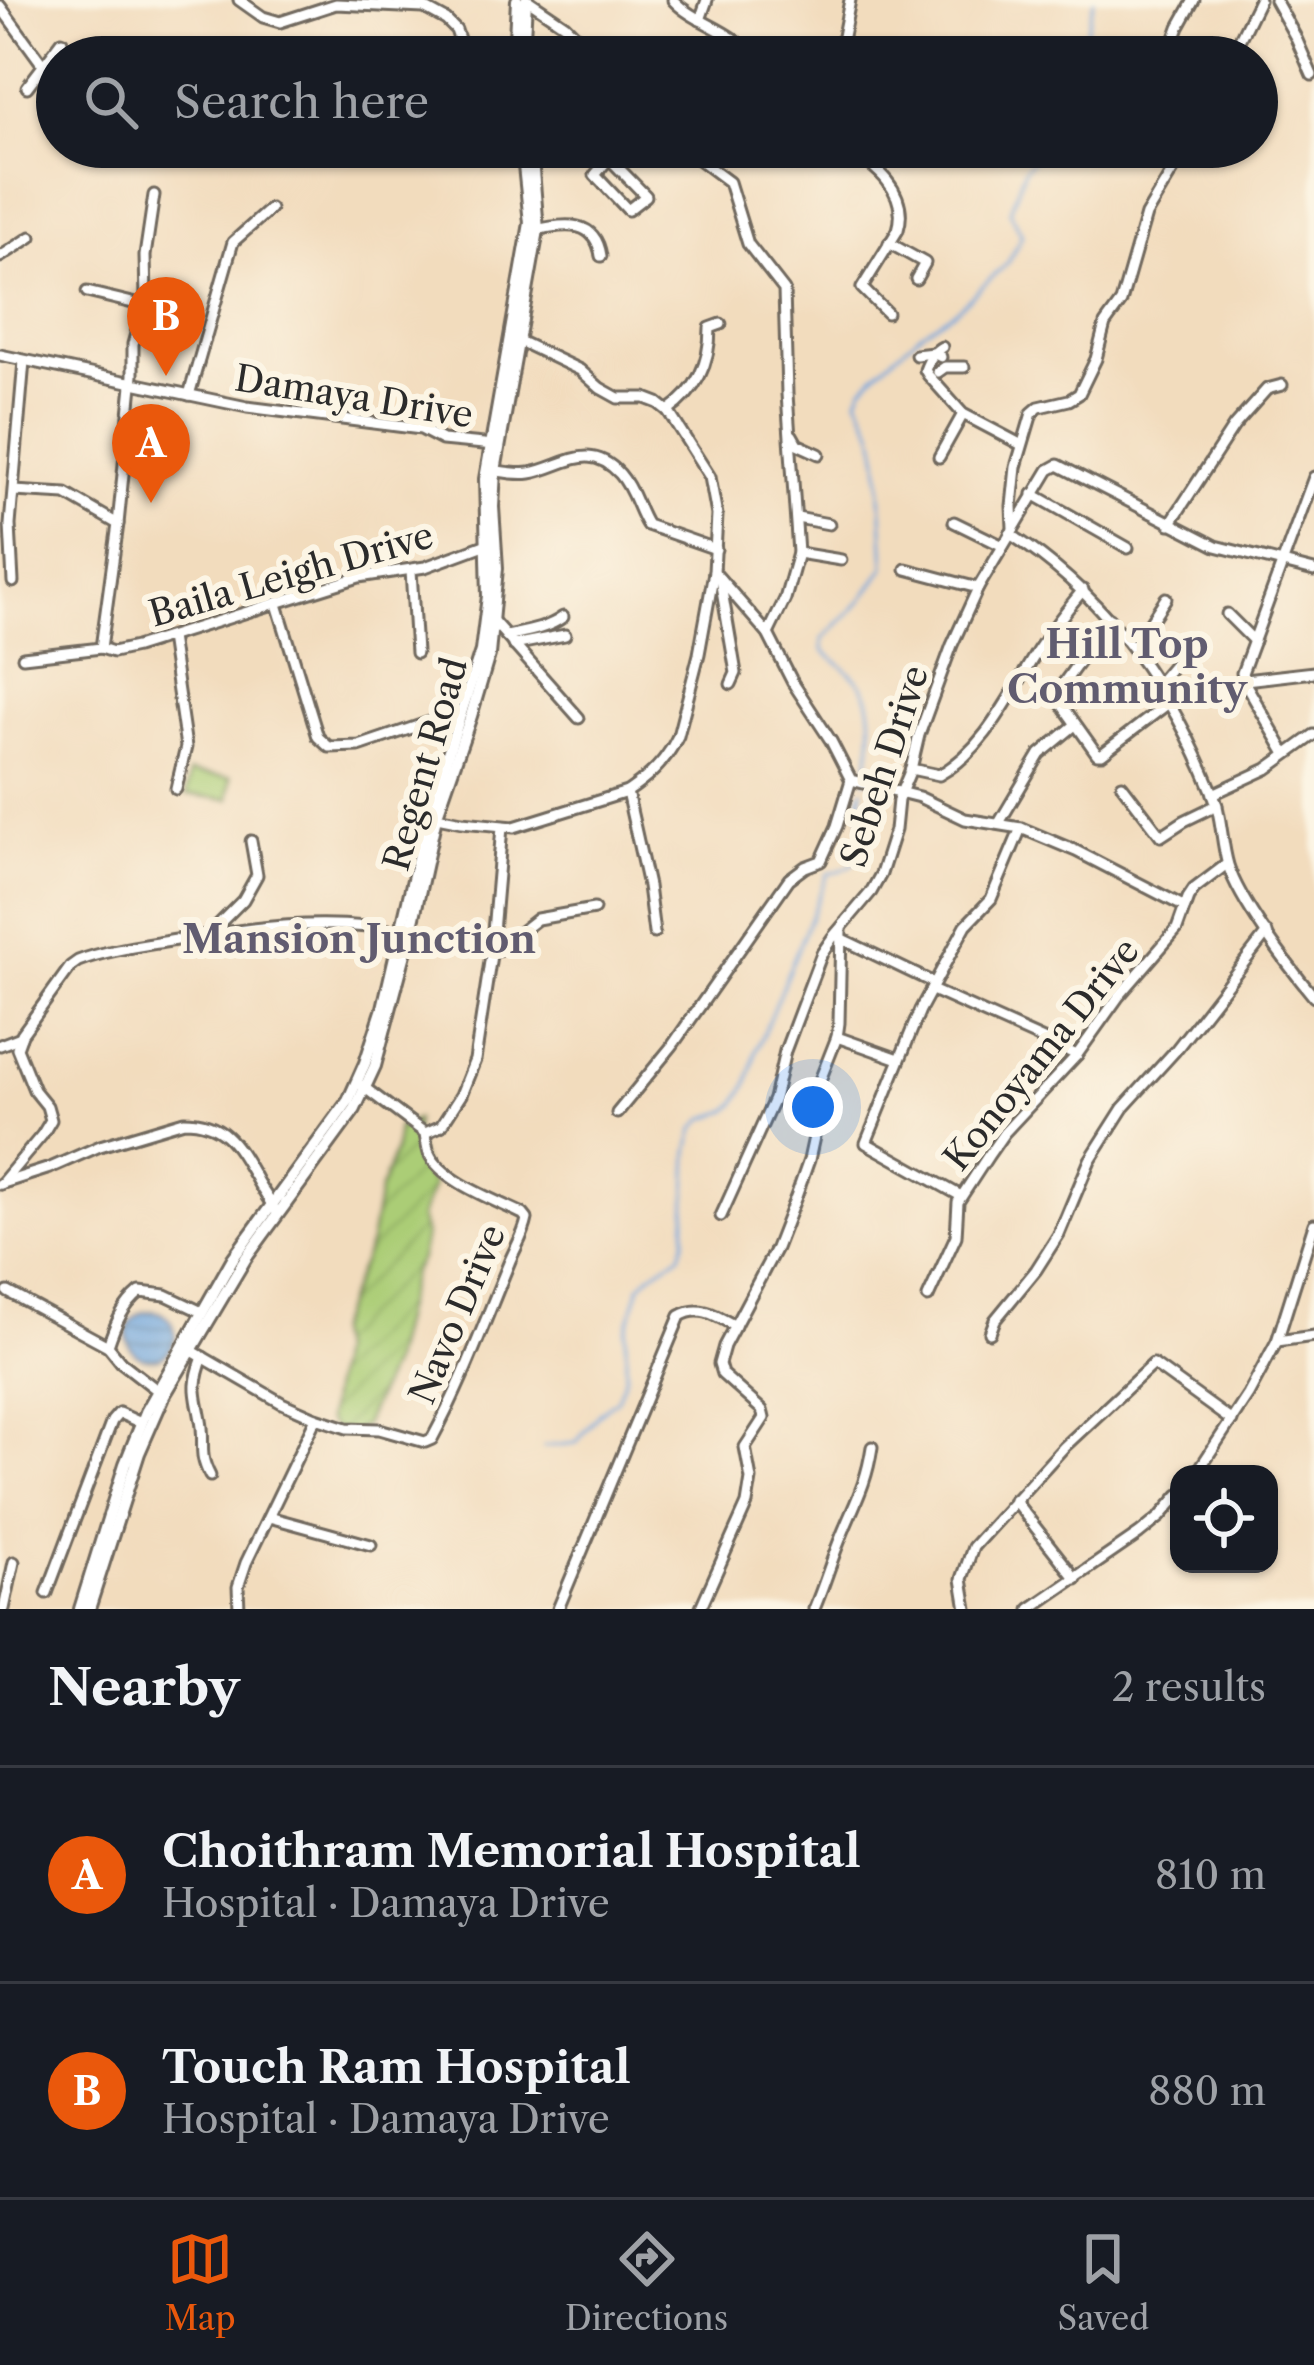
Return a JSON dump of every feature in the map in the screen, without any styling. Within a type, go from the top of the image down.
[{"type":"main road","points":[[521,36],[524,0]]},
{"type":"main road","name":"Regent Road","points":[[524,168],[534,230]]},
{"type":"main road","name":"Regent Road","points":[[85,1609],[141,1423],[157,1390],[192,1351],[202,1312],[233,1258],[344,1125],[386,1030],[432,816],[489,655],[493,621],[490,470],[534,230],[532,168]]},
{"type":"main road","name":"Regent Road","points":[[466,714],[481,651],[491,543]]},
{"type":"main road","name":"Regent Road","points":[[109,1533],[152,1422],[275,1210]]},
{"type":"street","points":[[239,0],[280,22],[336,4],[424,8],[446,20],[458,36]]},
{"type":"street","points":[[524,0],[576,36]]},
{"type":"street","points":[[673,0],[687,14],[729,36]]},
{"type":"street","points":[[700,20],[707,0]]},
{"type":"street","points":[[843,36],[850,0]]},
{"type":"street","points":[[1177,36],[1193,0]]},
{"type":"street","points":[[1241,36],[1259,0]]},
{"type":"street","points":[[1275,0],[1312,76]]},
{"type":"street","points":[[0,6],[36,54]]},
{"type":"street","points":[[27,87],[36,75]]},
{"type":"street","points":[[601,168],[595,175],[628,210],[646,196],[620,168]]},
{"type":"street","points":[[710,168],[728,182],[748,244],[784,290],[798,554],[785,599],[768,634]]},
{"type":"street","points":[[875,168],[891,184],[902,220],[862,288],[887,313]]},
{"type":"street","points":[[1174,168],[1146,215],[1121,302],[1105,324],[1096,359],[1079,394],[1034,410],[1020,444],[1012,531],[1110,619],[1171,702],[1215,800],[1227,864],[1267,933],[1314,997]]},
{"type":"street","points":[[101,648],[118,524],[133,344],[145,306],[145,256],[154,194]]},
{"type":"street","points":[[189,395],[232,242],[270,209]]},
{"type":"street","points":[[534,230],[567,225],[588,230],[597,239],[601,256]]},
{"type":"street","points":[[0,257],[31,236]]},
{"type":"street","points":[[890,243],[925,263],[916,279]]},
{"type":"street","points":[[87,292],[145,306]]},
{"type":"street","points":[[668,411],[689,395],[702,373],[710,328],[721,324]]},
{"type":"street","points":[[514,339],[571,365],[618,398],[646,398],[668,411],[710,477],[717,515],[717,575],[736,673],[731,684]]},
{"type":"street","points":[[938,372],[961,366],[934,351],[926,373],[963,414],[1020,444]]},
{"type":"street","points":[[916,355],[943,354]]},
{"type":"street","name":"Damaya Drive","points":[[0,355],[189,395],[421,429],[442,440],[494,445]]},
{"type":"street","points":[[13,582],[10,525],[24,361]]},
{"type":"street","points":[[1170,524],[1254,401],[1267,389],[1282,385]]},
{"type":"street","points":[[939,458],[963,414]]},
{"type":"street","points":[[790,430],[797,444],[819,454]]},
{"type":"street","points":[[490,470],[532,473],[564,460],[596,459],[622,476],[647,525],[716,549]]},
{"type":"street","points":[[1128,548],[1034,494],[1048,470],[1058,465],[1216,546],[1314,571]]},
{"type":"street","points":[[1286,754],[1243,673],[1314,477]]},
{"type":"street","points":[[14,490],[66,494],[118,524]]},
{"type":"street","name":"Sebeh Drive","points":[[721,1216],[773,1099],[785,1051],[822,953],[881,874],[939,674],[978,588],[1034,494]]},
{"type":"street","points":[[796,518],[829,524]]},
{"type":"street","points":[[954,522],[1003,546]]},
{"type":"street","name":"Baila Leigh Drive","points":[[23,657],[101,648],[112,652],[359,577],[411,570],[491,543]]},
{"type":"street","points":[[798,554],[841,560]]},
{"type":"street","points":[[906,569],[978,588]]},
{"type":"street","points":[[411,570],[416,653]]},
{"type":"street","points":[[717,575],[768,634],[854,781],[930,802],[964,819],[1021,828],[1076,850],[1185,907]]},
{"type":"street","points":[[432,816],[502,827],[531,823],[627,792],[656,769],[678,736],[717,575]]},
{"type":"street","points":[[911,769],[939,775],[975,744],[1083,590]]},
{"type":"street","points":[[1133,648],[1166,598]]},
{"type":"street","points":[[277,604],[318,737],[328,747],[359,746],[466,714]]},
{"type":"street","points":[[1227,614],[1254,641]]},
{"type":"street","points":[[510,641],[563,617]]},
{"type":"street","points":[[1110,619],[1055,695],[1075,725],[1097,754],[1102,754],[1171,702]]},
{"type":"street","points":[[493,621],[579,718]]},
{"type":"street","points":[[510,641],[565,635]]},
{"type":"street","points":[[170,637],[186,747],[176,789]]},
{"type":"street","points":[[1158,683],[1179,658]]},
{"type":"street","points":[[1245,680],[1314,672]]},
{"type":"street","points":[[999,823],[1040,754],[1075,725]]},
{"type":"street","points":[[1122,785],[1161,836],[1314,735]]},
{"type":"street","points":[[617,1113],[672,1046],[789,879],[821,861],[854,781]]},
{"type":"street","points":[[627,792],[654,933]]},
{"type":"street","points":[[424,1133],[441,1126],[461,1096],[475,1060],[502,827]]},
{"type":"street","points":[[962,1196],[866,1143],[920,1010],[966,926],[991,899],[1021,828]]},
{"type":"street","points":[[209,934],[243,900],[257,875],[251,842]]},
{"type":"street","name":"Konoyama Drive","points":[[928,1297],[956,1236],[962,1196],[1004,1133],[1077,1055],[1119,996],[1178,929],[1194,889],[1227,864]]},
{"type":"street","points":[[490,955],[537,920],[594,909]]},
{"type":"street","points":[[0,1184],[51,1120],[18,1056],[21,1036],[78,961],[209,934],[308,924],[406,934]]},
{"type":"street","points":[[990,1333],[1003,1308],[1059,1234],[1090,1160],[1123,1108],[1267,933]]},
{"type":"street","points":[[700,1609],[747,1504],[751,1479],[745,1447],[764,1418],[762,1410],[719,1369],[724,1346],[776,1248],[809,1160],[817,1123],[814,1093],[838,1037],[840,934],[933,987],[1077,1055]]},
{"type":"street","points":[[1303,984],[1314,972]]},
{"type":"street","points":[[0,1045],[21,1036]]},
{"type":"street","points":[[838,1037],[899,1059]]},
{"type":"street","name":"Navo Drive","points":[[316,1418],[425,1442],[432,1438],[472,1358],[525,1230],[523,1214],[455,1180],[429,1153],[424,1133],[361,1085]]},
{"type":"street","points":[[0,1184],[100,1146],[196,1121],[219,1130],[236,1144],[275,1210]]},
{"type":"street","points":[[1202,1465],[1277,1341],[1314,1224]]},
{"type":"street","points":[[8,1292],[108,1346],[157,1390]]},
{"type":"street","points":[[108,1346],[115,1324],[140,1292],[166,1295],[202,1312]]},
{"type":"street","points":[[558,1609],[680,1316],[707,1312],[735,1326]]},
{"type":"street","points":[[1277,1341],[1314,1336]]},
{"type":"street","points":[[192,1351],[316,1418],[238,1586],[239,1609]]},
{"type":"street","points":[[192,1351],[202,1423],[200,1454],[210,1476]]},
{"type":"street","points":[[967,1609],[962,1580],[970,1552],[1064,1448],[1153,1364],[1232,1421]]},
{"type":"street","points":[[47,1593],[112,1421],[119,1413],[141,1423]]},
{"type":"street","points":[[814,1609],[859,1501],[872,1447]]},
{"type":"street","points":[[1014,1500],[1076,1579]]},
{"type":"street","points":[[1030,1609],[1170,1505]]},
{"type":"street","points":[[269,1516],[371,1545]]},
{"type":"street","points":[[4,1609],[14,1562]]},
{"type":"green space","points":[[189,773],[231,777],[229,799],[187,795]]},
{"type":"green space","points":[[415,1120],[419,1154],[433,1186],[420,1217],[425,1235],[420,1259],[412,1273],[390,1366],[364,1425],[349,1434],[335,1430],[327,1420],[337,1352],[334,1332],[370,1243],[398,1127]]},
{"type":"water","points":[[151,1311],[168,1318],[175,1335],[168,1352],[151,1359],[134,1352],[127,1335],[134,1318]]},
{"type":"waterway","points":[[1085,36],[1094,0]]},
{"type":"waterway","points":[[866,780],[870,704],[856,679],[823,650],[823,639],[862,600],[885,567],[879,459],[873,430],[858,398],[878,371],[1008,263],[1022,235],[1010,211],[1025,168]]},
{"type":"waterway","points":[[544,1447],[576,1443],[599,1413],[617,1399],[626,1374],[626,1331],[640,1286],[680,1255],[685,1239],[689,1151],[695,1129],[704,1119],[728,1111],[748,1083],[756,1051],[828,874],[846,868],[862,852],[863,789]]},
{"type":"place","name":"Touch Ram Hospital","points":[[166,376]]},
{"type":"place","name":"Choithram Memorial Hospital","points":[[151,503]]},
{"type":"district","name":"Hill Top Community","points":[[1127,666]]},
{"type":"district","name":"Mansion Junction","points":[[359,939]]}]
